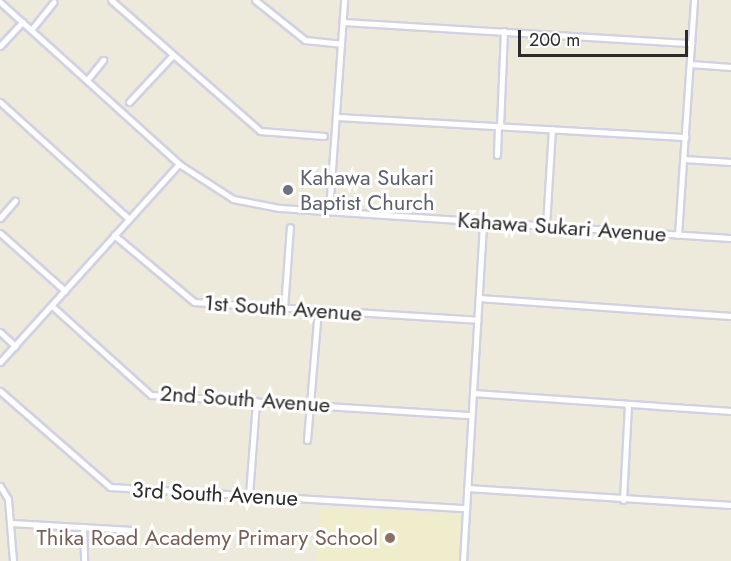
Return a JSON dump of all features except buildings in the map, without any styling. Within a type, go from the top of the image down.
[{"type":"street","points":[[111,0],[260,131],[335,136]]},
{"type":"street","points":[[255,0],[305,40],[341,44]]},
{"type":"street","points":[[329,212],[344,0]]},
{"type":"street","points":[[678,235],[694,0]]},
{"type":"street","name":"Kahawa Sukari Avenue","points":[[0,2],[179,164],[233,199],[329,212],[731,238]]},
{"type":"street","points":[[31,30],[54,2]]},
{"type":"street","points":[[0,46],[22,22]]},
{"type":"street","points":[[343,22],[692,43]]},
{"type":"street","points":[[497,155],[504,31]]},
{"type":"street","points":[[129,102],[172,56]]},
{"type":"street","points":[[87,80],[103,60]]},
{"type":"street","points":[[690,64],[731,67]]},
{"type":"street","points":[[0,102],[129,219]]},
{"type":"street","points":[[336,117],[685,137]]},
{"type":"street","points":[[546,226],[552,129]]},
{"type":"street","points":[[684,159],[731,162]]},
{"type":"street","points":[[0,362],[179,164]]},
{"type":"street","points":[[0,218],[15,201]]},
{"type":"street","points":[[462,561],[483,222]]},
{"type":"street","points":[[284,308],[290,227]]},
{"type":"street","points":[[0,233],[65,291]]},
{"type":"street","name":"1st South Avenue","points":[[114,235],[189,300],[477,320]]},
{"type":"street","points":[[478,298],[731,316]]},
{"type":"street","name":"2nd South Avenue","points":[[52,306],[151,395],[471,415]]},
{"type":"street","points":[[307,440],[318,310]]},
{"type":"street","points":[[0,332],[15,346]]},
{"type":"street","name":"3rd South Avenue","points":[[0,391],[110,487],[466,508]]},
{"type":"street","points":[[473,393],[731,411]]},
{"type":"street","points":[[249,495],[256,401]]},
{"type":"street","points":[[623,500],[628,404]]},
{"type":"street","points":[[0,486],[7,494],[13,561]]},
{"type":"street","points":[[467,488],[731,506]]},
{"type":"street","points":[[11,523],[132,530]]},
{"type":"street","points":[[83,527],[84,561]]},
{"type":"shaded area","name":"Thika Road Academy Primary School","points":[[320,508],[462,515],[459,561],[317,561]]},
{"type":"place","name":"Kahawa Sukari Baptist Church","points":[[288,190]]},
{"type":"place","name":"Thika Road Academy Primary School","points":[[390,538]]}]
